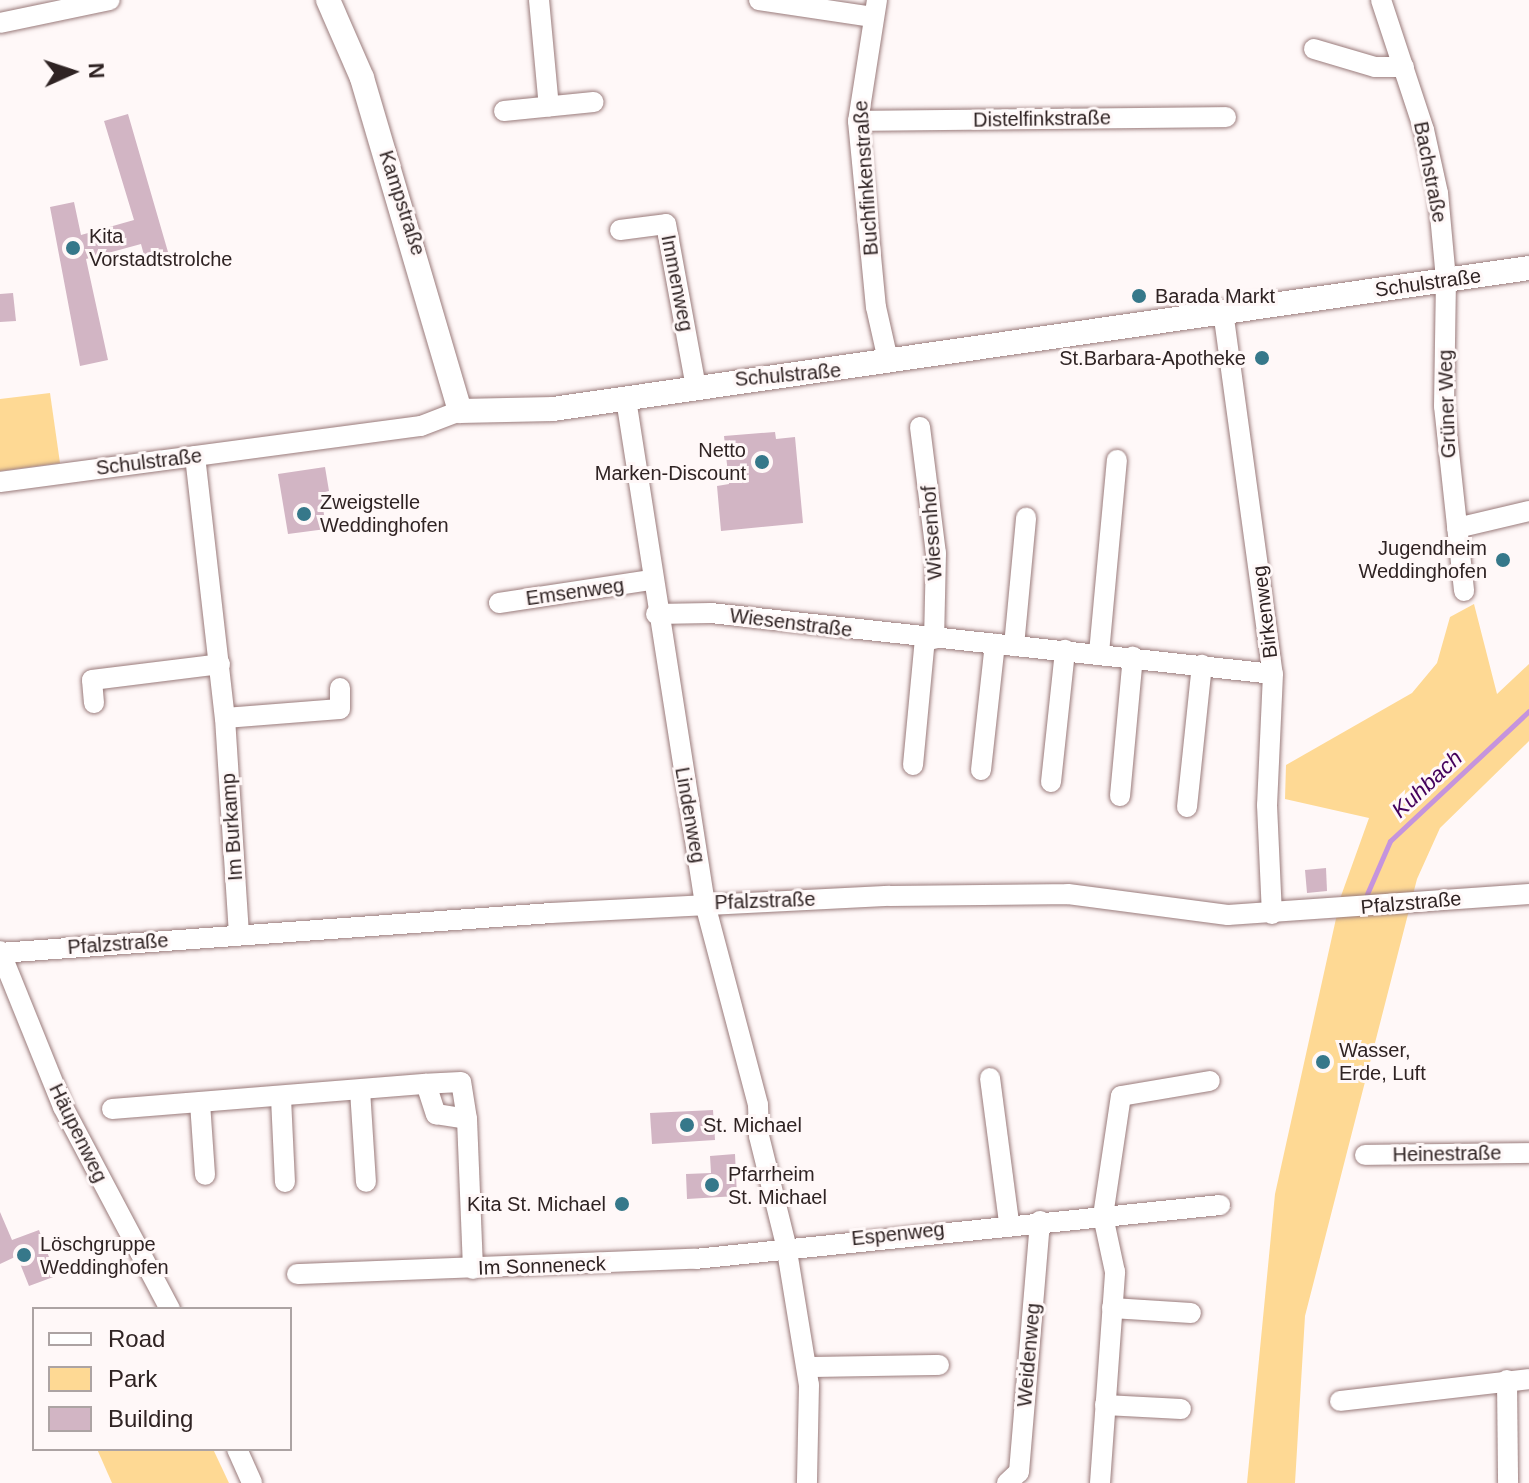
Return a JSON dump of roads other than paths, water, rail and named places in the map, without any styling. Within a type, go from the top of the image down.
[{"type":"main road","name":"Kampstraße","points":[[328,0],[362,78],[460,411]]},
{"type":"main road","name":"Schulstraße","points":[[460,411],[498,414],[626,399],[757,375],[850,369],[887,356],[1529,268]]},
{"type":"street","points":[[0,23],[48,6],[110,0]]},
{"type":"street","points":[[539,0],[549,107]]},
{"type":"street","points":[[759,0],[875,8]]},
{"type":"street","name":"Bachstraße","points":[[1381,0],[1404,67],[1438,193],[1446,279]]},
{"type":"street","name":"Buchfinkenstraße","points":[[875,8],[858,121],[876,307],[887,356]]},
{"type":"street","points":[[1314,49],[1375,67],[1404,67]]},
{"type":"street","points":[[504,111],[594,102]]},
{"type":"street","name":"Distelfinkstraße","points":[[858,121],[1226,117]]},
{"type":"street","name":"Immenweg","points":[[620,230],[666,224],[696,388]]},
{"type":"street","name":"Grüner Weg","points":[[1446,279],[1444,406],[1464,591]]},
{"type":"street","name":"Birkenweg","points":[[1223,311],[1273,674],[1267,805],[1272,914]]},
{"type":"street","name":"Lindenweg","points":[[626,399],[656,614],[705,904],[748,1063],[786,1245],[807,1367],[807,1483]]},
{"type":"street","name":"Schulstraße","points":[[0,482],[421,426],[460,411]]},
{"type":"street","name":"Wiesenhof","points":[[920,427],[936,553],[930,638]]},
{"type":"street","name":"Im Burkamp","points":[[195,456],[225,718],[239,935]]},
{"type":"street","points":[[1099,653],[1117,460]]},
{"type":"street","points":[[1457,528],[1529,511]]},
{"type":"street","points":[[981,770],[1026,518]]},
{"type":"street","name":"Emsenweg","points":[[499,603],[651,580]]},
{"type":"street","name":"Wiesenstraße","points":[[656,614],[711,613],[1273,674]]},
{"type":"street","points":[[913,765],[930,638]]},
{"type":"street","points":[[1051,782],[1065,650]]},
{"type":"street","points":[[1120,796],[1133,657]]},
{"type":"street","points":[[94,703],[92,680],[220,664]]},
{"type":"street","points":[[1187,807],[1202,665]]},
{"type":"street","points":[[225,718],[340,709],[340,688]]},
{"type":"street","name":"Pfalzstraße","points":[[0,952],[705,904],[1068,894],[1272,914],[1529,894]]},
{"type":"street","name":"Häupenweg","points":[[0,952],[63,1107],[169,1307]]},
{"type":"street","points":[[990,1078],[1009,1223]]},
{"type":"street","points":[[1100,1483],[1115,1272],[1103,1216],[1121,1096],[1210,1081]]},
{"type":"street","points":[[112,1109],[461,1082],[467,1119],[473,1269]]},
{"type":"street","points":[[426,1084],[436,1114],[467,1119]]},
{"type":"street","points":[[360,1090],[366,1182]]},
{"type":"street","points":[[281,1098],[285,1182]]},
{"type":"street","points":[[200,1103],[205,1175]]},
{"type":"street","name":"Heinestraße","points":[[1365,1155],[1529,1153]]},
{"type":"street","name":"Espenweg","points":[[786,1245],[1220,1205]]},
{"type":"street","name":"Weidenweg","points":[[1007,1483],[1019,1472],[1040,1221]]},
{"type":"street","name":"Im Sonneneck","points":[[297,1274],[695,1259],[786,1245]]},
{"type":"street","points":[[1112,1308],[1191,1313]]},
{"type":"street","points":[[807,1367],[939,1365]]},
{"type":"street","points":[[1340,1401],[1410,1398],[1426,1386],[1529,1379]]},
{"type":"street","points":[[1507,1380],[1508,1483]]},
{"type":"street","points":[[1105,1405],[1181,1409]]},
{"type":"street","points":[[238,1451],[252,1483]]},
{"type":"waterway","name":"Kuhbach","points":[[1367,894],[1390,841],[1529,711]]},
{"type":"place","name":"Kita Vorstadtstrolche","points":[[73,248]]},
{"type":"place","name":"Barada Markt","points":[[1139,296]]},
{"type":"place","name":"St.Barbara-Apotheke","points":[[1262,358]]},
{"type":"place","name":"Netto Marken-Discount","points":[[762,462]]},
{"type":"place","name":"Zweigstelle Weddinghofen","points":[[304,514]]},
{"type":"place","name":"Jugendheim Weddinghofen","points":[[1503,560]]},
{"type":"place","name":"Wasser, Erde, Luft","points":[[1323,1062]]},
{"type":"place","name":"St. Michael","points":[[687,1125]]},
{"type":"place","name":"Pfarrheim St. Michael","points":[[712,1185]]},
{"type":"place","name":"Kita St. Michael","points":[[622,1204]]},
{"type":"place","name":"Löschgruppe Weddinghofen","points":[[24,1255]]}]
